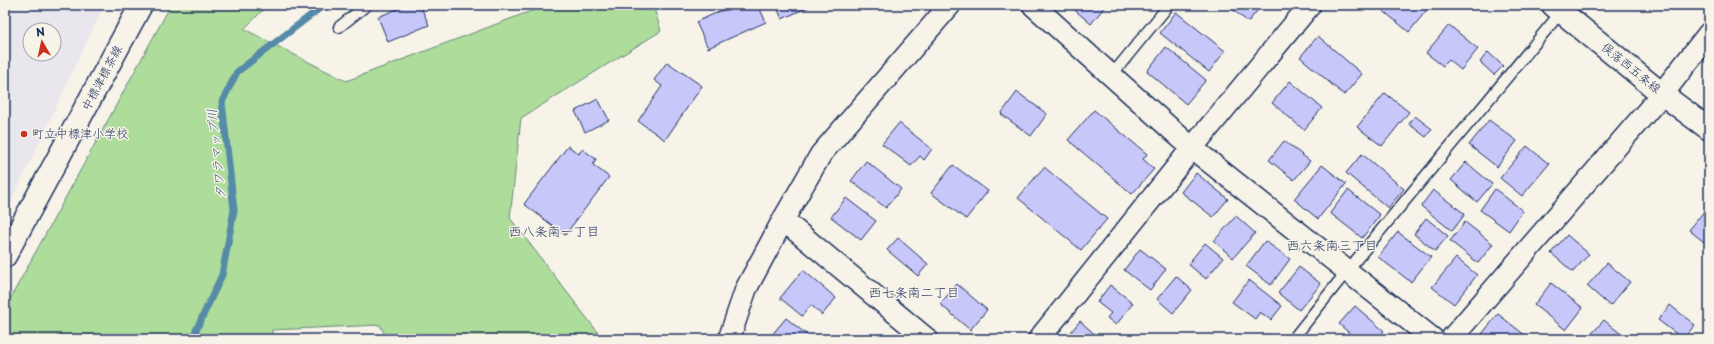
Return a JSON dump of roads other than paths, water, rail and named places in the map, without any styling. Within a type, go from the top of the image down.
[{"type":"main road","name":"中標津標茶線","points":[[5,256],[141,5]]},
{"type":"main road","name":"俣落西五条線","points":[[1557,8],[1662,94],[1709,129]]},
{"type":"main road","points":[[1662,94],[1709,34]]},
{"type":"street","points":[[729,339],[746,289],[783,220],[822,154],[950,5]]},
{"type":"street","points":[[1033,5],[1192,148],[1432,339]]},
{"type":"street","points":[[1039,339],[1192,148],[1310,5]]},
{"type":"street","points":[[1451,339],[1662,94]]},
{"type":"street","points":[[783,220],[927,339]]},
{"type":"lane","points":[[339,27],[367,5]]},
{"type":"lane","points":[[1111,76],[1169,5]]},
{"type":"lane","points":[[1293,339],[1557,8]]},
{"type":"waterway","name":"タワラマップ川","points":[[192,339],[222,275],[234,210],[222,102],[237,72],[324,5]]},
{"type":"place","name":"町立中標津小学校","points":[[24,134]]},
{"type":"district","name":"西八条南一丁目","points":[[554,231]]},
{"type":"district","name":"西六条南三丁目","points":[[1332,245]]},
{"type":"district","name":"西七条南二丁目","points":[[914,292]]}]
